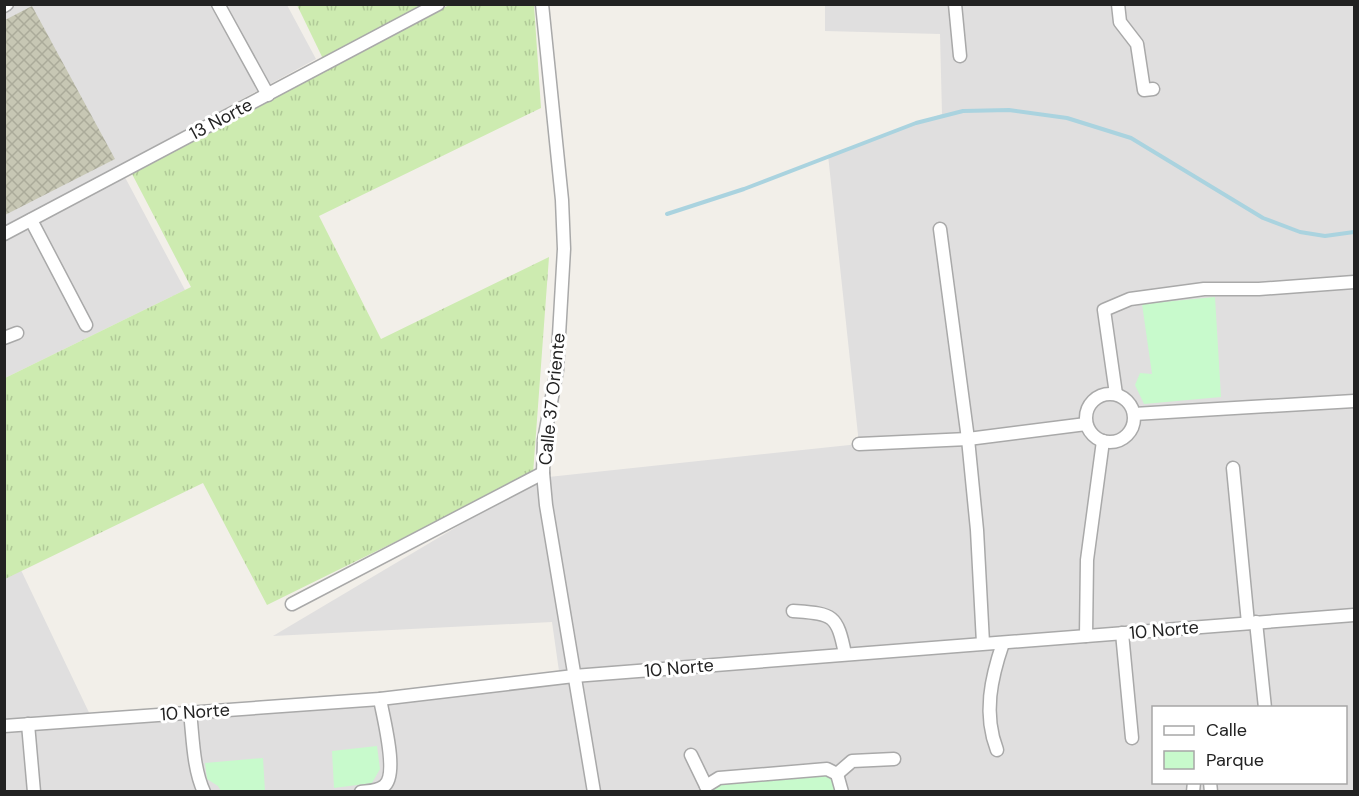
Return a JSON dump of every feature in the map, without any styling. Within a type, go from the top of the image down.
[{"type":"street","points":[[218,4],[268,95]]},
{"type":"street","name":"13 Norte","points":[[4,234],[438,4]]},
{"type":"street","name":"Calle 37 Oriente","points":[[542,4],[562,200],[564,249],[557,370],[547,418],[543,473],[546,505],[594,792]]},
{"type":"street","points":[[955,4],[960,56]]},
{"type":"street","points":[[1118,4],[1120,22],[1137,44],[1143,90],[1153,89]]},
{"type":"street","points":[[31,220],[86,325]]},
{"type":"street","points":[[940,229],[968,439],[977,530],[983,643]]},
{"type":"street","points":[[1116,394],[1104,310],[1130,299],[1204,289],[1259,289],[1354,282]]},
{"type":"street","points":[[4,338],[17,333]]},
{"type":"street","points":[[1116,394],[1128,401],[1134,414],[1129,432],[1122,439],[1113,442],[1094,437],[1086,424],[1085,416],[1092,401],[1099,396],[1116,394]]},
{"type":"street","points":[[1134,414],[1354,401]]},
{"type":"street","points":[[859,444],[968,439],[1086,424]]},
{"type":"street","points":[[1086,636],[1087,560],[1103,441]]},
{"type":"street","points":[[1233,468],[1265,706]]},
{"type":"street","points":[[292,604],[543,473]]},
{"type":"street","points":[[793,611],[826,614],[833,619],[838,626],[845,654]]},
{"type":"street","name":"10 Norte","points":[[4,726],[380,699],[574,676],[1354,615]]},
{"type":"street","points":[[1122,633],[1132,738]]},
{"type":"street","points":[[997,750],[989,723],[990,687],[1003,643]]},
{"type":"street","points":[[361,792],[384,786],[392,772],[380,699]]},
{"type":"street","points":[[190,712],[198,774],[204,792]]},
{"type":"street","points":[[28,724],[34,792]]},
{"type":"street","points":[[691,755],[705,789],[718,778],[827,769],[837,774],[842,792]]},
{"type":"street","points":[[837,774],[852,761],[894,759]]},
{"type":"shaded area","points":[[5,5],[287,5],[316,59],[119,166],[185,290],[5,378]]},
{"type":"shaded area","points":[[825,5],[1354,5],[1354,791],[5,792],[5,576],[20,568],[94,723],[560,678],[552,622],[273,636],[539,478],[859,444],[828,155],[942,114],[940,34],[825,31]]},
{"type":"shaded area","points":[[32,6],[115,159],[5,215],[5,20]]},
{"type":"green space","points":[[297,5],[436,5],[326,65]]},
{"type":"green space","points":[[449,5],[534,5],[541,108],[319,216],[381,339],[549,257],[533,474],[267,605],[203,483],[5,579],[5,378],[191,287],[132,174]]},
{"type":"green space","points":[[1215,297],[1221,397],[1144,404],[1135,385],[1140,373],[1152,374],[1142,304]]},
{"type":"green space","points":[[377,746],[380,769],[372,783],[334,788],[332,751]]},
{"type":"green space","points":[[263,758],[265,791],[221,791],[218,786],[207,779],[205,763]]},
{"type":"green space","points":[[827,769],[842,792],[704,792],[712,781]]},
{"type":"waterway","points":[[667,214],[744,189],[916,123],[963,111],[1009,110],[1067,118],[1131,138],[1263,218],[1300,232],[1325,236],[1354,232]]}]
